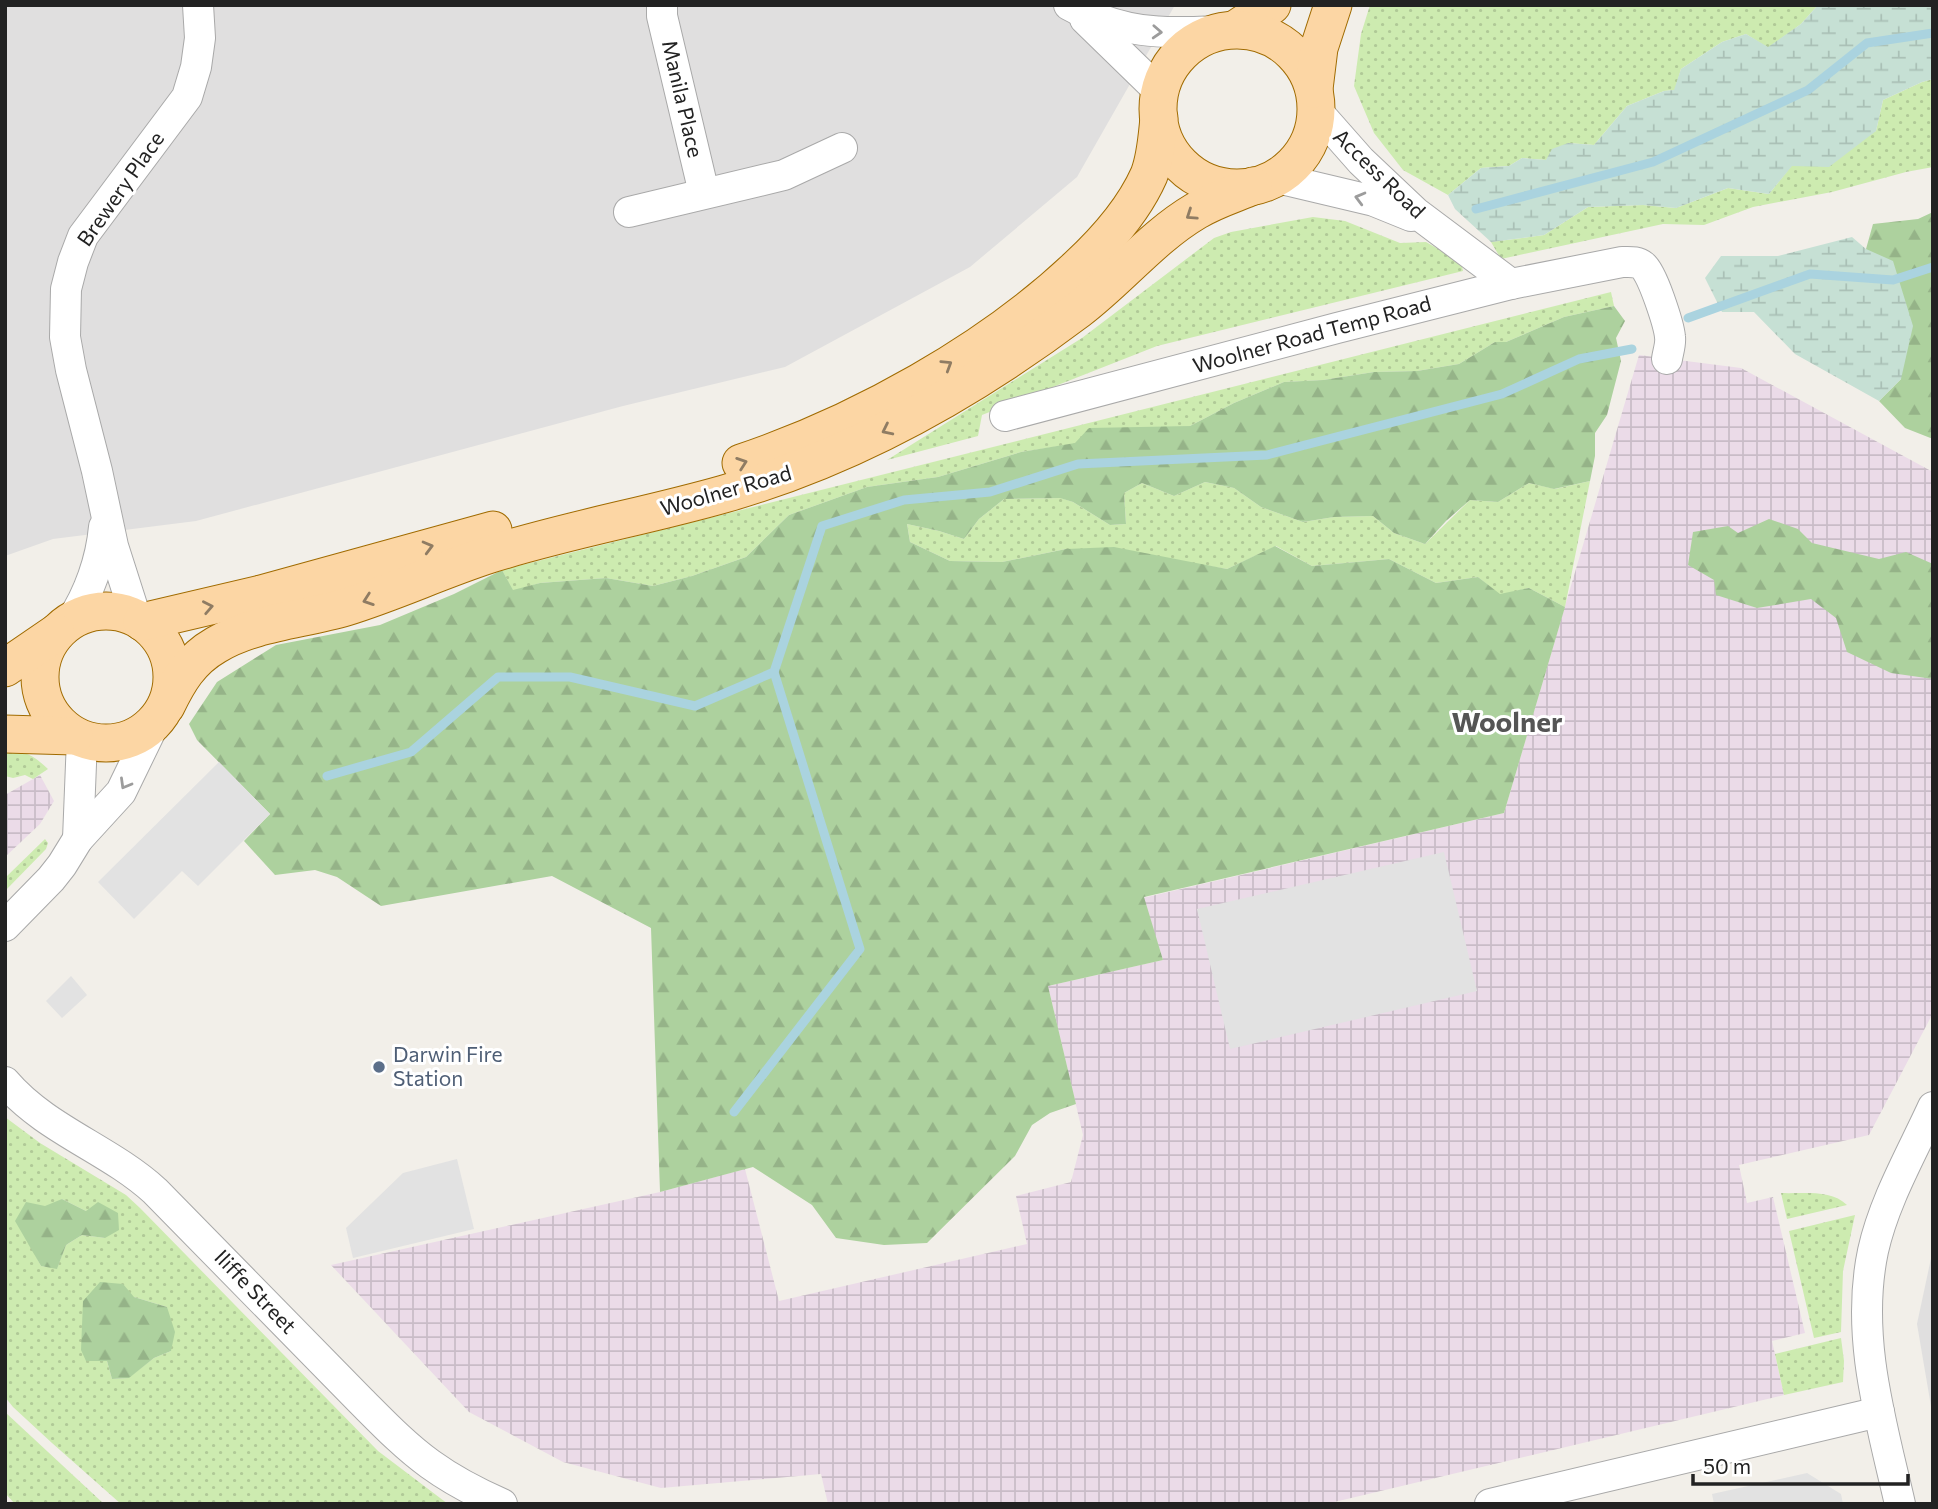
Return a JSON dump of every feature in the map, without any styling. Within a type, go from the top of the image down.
[{"type":"main road","points":[[1272,5],[1228,30],[1202,38],[1189,46],[1177,57],[1169,70],[1160,105],[1161,131],[1171,152],[1186,169],[1219,186],[1231,188],[1265,182],[1294,164],[1307,146],[1313,132],[1319,48],[1334,5]]},
{"type":"main road","points":[[1228,30],[1265,34],[1287,47],[1303,65],[1315,100]]},
{"type":"main road","name":"Woolner Road","points":[[139,620],[251,597],[716,471],[776,452],[894,396],[947,365],[1030,309],[1098,248],[1127,213],[1148,177],[1156,149],[1160,105]]},
{"type":"main road","name":"Woolner Road","points":[[160,714],[188,666],[214,646],[246,631],[343,608],[501,551],[722,495],[775,479],[835,456],[903,423],[965,388],[1081,308],[1163,235],[1195,211],[1265,182]]},
{"type":"main road","points":[[5,668],[64,626],[86,614],[103,611],[120,613],[139,620],[159,639],[167,653],[171,669],[171,686],[160,714],[139,735],[121,742],[101,744],[78,737],[5,734]]},
{"type":"main road","points":[[64,626],[48,645],[42,660],[41,692],[55,720],[78,737]]},
{"type":"street","name":"Brewery Place","points":[[104,502],[65,337],[66,289],[83,236],[187,97],[196,67],[200,38],[198,5]]},
{"type":"street","name":"Manila Place","points":[[662,5],[665,29],[704,193]]},
{"type":"street","points":[[1068,5],[1102,21],[1133,30],[1174,33],[1228,30]]},
{"type":"street","points":[[1068,5],[1095,28],[1160,105]]},
{"type":"street","name":"Access Road","points":[[1315,100],[1374,175],[1444,235],[1511,284]]},
{"type":"street","points":[[629,212],[784,174],[842,148]]},
{"type":"street","name":"Access Road","points":[[1265,182],[1374,201],[1416,219],[1444,235]]},
{"type":"street","name":"Woolner Road Temp Road","points":[[1005,416],[1511,284],[1622,262],[1634,261],[1643,265],[1647,271],[1661,303],[1670,338],[1667,359]]},
{"type":"street","points":[[104,502],[113,546],[139,620]]},
{"type":"street","points":[[64,626],[87,595],[100,552],[104,530],[104,502]]},
{"type":"street","points":[[5,926],[58,870],[78,839],[121,792],[160,714]]},
{"type":"street","points":[[78,737],[78,839]]},
{"type":"street","name":"Iliffe Street","points":[[5,1082],[21,1100],[37,1112],[125,1167],[155,1191],[361,1401],[429,1464],[476,1493],[502,1504]]},
{"type":"street","points":[[1900,1504],[1871,1370],[1867,1332],[1868,1281],[1885,1213],[1933,1107]]},
{"type":"street","points":[[1490,1504],[1879,1412]]},
{"type":"shaded area","points":[[5,5],[1175,5],[1077,177],[970,267],[785,367],[623,406],[196,521],[53,539],[5,556]]},
{"type":"shaded area","points":[[1639,355],[1741,368],[1933,472],[1933,1013],[1869,1135],[1739,1165],[1747,1203],[1773,1197],[1805,1333],[1772,1341],[1784,1395],[1326,1504],[828,1504],[821,1474],[661,1488],[563,1462],[469,1412],[331,1265],[660,1192],[745,1169],[779,1301],[1027,1244],[1016,1196],[1071,1182],[1083,1135],[1048,986],[1163,960],[1143,898],[1504,813]]},
{"type":"shaded area","points":[[219,762],[270,814],[198,886],[182,871],[134,919],[98,882]]},
{"type":"shaded area","points":[[40,775],[54,801],[40,824],[5,857],[5,795]]},
{"type":"shaded area","points":[[1444,852],[1477,991],[1230,1049],[1197,909]]},
{"type":"shaded area","points":[[71,976],[87,995],[62,1018],[46,1001]]},
{"type":"shaded area","points":[[457,1159],[474,1229],[353,1258],[346,1228],[403,1173]]},
{"type":"shaded area","points":[[1933,1249],[1933,1418],[1917,1324]]},
{"type":"shaded area","points":[[1807,1473],[1841,1494],[1843,1504],[1714,1504],[1712,1494]]},
{"type":"green space","points":[[1370,5],[1818,5],[1801,24],[1768,48],[1746,34],[1722,42],[1681,69],[1675,90],[1664,91],[1627,106],[1594,145],[1568,143],[1546,160],[1522,158],[1509,166],[1481,168],[1448,195],[1403,170],[1374,133],[1354,86],[1361,34]]},
{"type":"green space","points":[[1818,5],[1933,5],[1933,79],[1883,100],[1876,131],[1829,167],[1792,166],[1769,194],[1728,188],[1676,208],[1643,205],[1588,207],[1544,235],[1491,242],[1455,209],[1448,195],[1481,168],[1509,166],[1522,158],[1546,160],[1552,149],[1568,143],[1594,145],[1627,106],[1664,91],[1674,90],[1681,69],[1722,42],[1746,34],[1768,47],[1801,24]]},
{"type":"green space","points":[[1933,79],[1933,167],[1832,192],[1753,207],[1704,225],[1663,224],[1501,259],[1491,242],[1544,235],[1588,207],[1643,205],[1676,208],[1728,188],[1769,194],[1792,165],[1876,131],[1883,100]]},
{"type":"green space","points":[[1933,212],[1933,439],[1905,428],[1879,401],[1901,379],[1866,249],[1873,224],[1918,219]]},
{"type":"green space","points":[[1313,217],[1345,221],[1400,243],[1426,242],[1461,262],[1463,271],[1157,346],[982,415],[978,436],[887,460],[1082,338],[1214,238],[1231,232]]},
{"type":"green space","points":[[1852,237],[1866,249],[1893,261],[1913,326],[1901,379],[1879,401],[1795,354],[1754,312],[1722,312],[1705,278],[1721,256],[1778,256]]},
{"type":"green space","points":[[1611,292],[1614,306],[1564,317],[1506,342],[1495,342],[1459,364],[1417,371],[1374,372],[1323,380],[1284,382],[1234,403],[1190,426],[1021,452],[938,477],[867,487],[789,515],[746,557],[653,586],[606,578],[540,583],[513,591],[502,570]]},
{"type":"green space","points":[[1614,306],[1625,321],[1616,338],[1621,361],[1607,415],[1595,433],[1595,456],[1590,481],[1554,489],[1529,483],[1498,502],[1470,500],[1425,544],[1394,533],[1373,516],[1334,517],[1303,522],[1261,507],[1234,488],[1205,482],[1174,496],[1142,483],[1124,493],[1126,524],[1110,525],[1073,502],[1060,498],[1004,499],[979,519],[964,539],[907,524],[910,542],[950,561],[1002,562],[1066,549],[1114,547],[1227,569],[1275,546],[1312,566],[1389,559],[1436,583],[1478,577],[1500,594],[1529,588],[1565,607],[1504,813],[1144,897],[1163,960],[1048,986],[1076,1104],[1050,1113],[1032,1125],[1015,1156],[927,1243],[884,1245],[836,1238],[812,1205],[753,1167],[660,1192],[651,928],[552,876],[381,906],[337,877],[315,870],[275,875],[244,841],[270,814],[197,740],[189,724],[217,682],[276,645],[380,625],[454,594],[502,570],[513,590],[540,583],[606,578],[653,586],[746,557],[789,515],[867,487],[938,477],[1021,452],[1075,443],[1089,428],[1190,426],[1234,403],[1284,382],[1323,380],[1374,372],[1417,371],[1459,364],[1495,342],[1506,342],[1564,317]]},
{"type":"green space","points":[[1590,481],[1565,607],[1529,588],[1500,595],[1478,577],[1436,583],[1389,559],[1312,566],[1276,546],[1227,569],[1066,549],[1002,562],[950,561],[910,542],[907,524],[964,539],[979,519],[1004,499],[1061,498],[1073,502],[1110,525],[1126,524],[1124,493],[1142,483],[1174,496],[1205,482],[1234,488],[1261,507],[1303,522],[1334,517],[1373,516],[1394,533],[1425,544],[1470,500],[1498,502],[1529,483],[1555,489]]},
{"type":"green space","points":[[1769,519],[1798,529],[1812,543],[1879,559],[1906,552],[1933,564],[1933,679],[1891,673],[1847,652],[1836,618],[1811,599],[1757,608],[1716,595],[1714,580],[1688,565],[1693,532],[1728,526],[1738,533]]},
{"type":"green space","points":[[5,751],[29,755],[48,769],[33,779],[25,775],[13,778],[5,776]]},
{"type":"green space","points":[[45,839],[48,843],[46,849],[5,891],[5,878]]},
{"type":"green space","points":[[5,1117],[40,1143],[126,1195],[378,1451],[448,1504],[121,1504],[5,1397]],"holes":[[[62,1199],[86,1211],[105,1238],[82,1235],[66,1245],[57,1268],[41,1266],[27,1239]],[[134,1297],[167,1307],[171,1351],[154,1358],[128,1378],[112,1379],[107,1361]]]},
{"type":"green space","points":[[1781,1193],[1825,1194],[1847,1205],[1787,1219]]},
{"type":"green space","points":[[62,1199],[86,1211],[98,1202],[118,1213],[119,1230],[105,1238],[82,1235],[66,1245],[57,1269],[41,1266],[15,1221],[26,1202],[45,1206]]},
{"type":"green space","points":[[1855,1215],[1843,1271],[1841,1332],[1814,1338],[1789,1231]]},
{"type":"green space","points":[[100,1282],[123,1284],[134,1297],[167,1307],[175,1332],[171,1351],[154,1358],[129,1378],[112,1379],[107,1361],[86,1361],[81,1350],[83,1301]]},
{"type":"green space","points":[[1841,1338],[1843,1382],[1784,1395],[1775,1354]]},
{"type":"green space","points":[[5,1412],[104,1504],[15,1504],[5,1493]]},
{"type":"waterway","points":[[1476,209],[1653,162],[1808,90],[1867,43],[1933,33]]},
{"type":"waterway","points":[[1688,318],[1810,274],[1893,280],[1933,267]]},
{"type":"waterway","points":[[327,776],[411,752],[498,677],[570,677],[695,706],[774,672],[822,526],[904,500],[990,492],[1078,464],[1267,455],[1502,394],[1579,359],[1632,349]]},
{"type":"waterway","points":[[734,1112],[860,949],[774,672]]},
{"type":"place","name":"Darwin Fire Station","points":[[379,1067]]},
{"type":"district","name":"Woolner","points":[[1507,722]]}]
